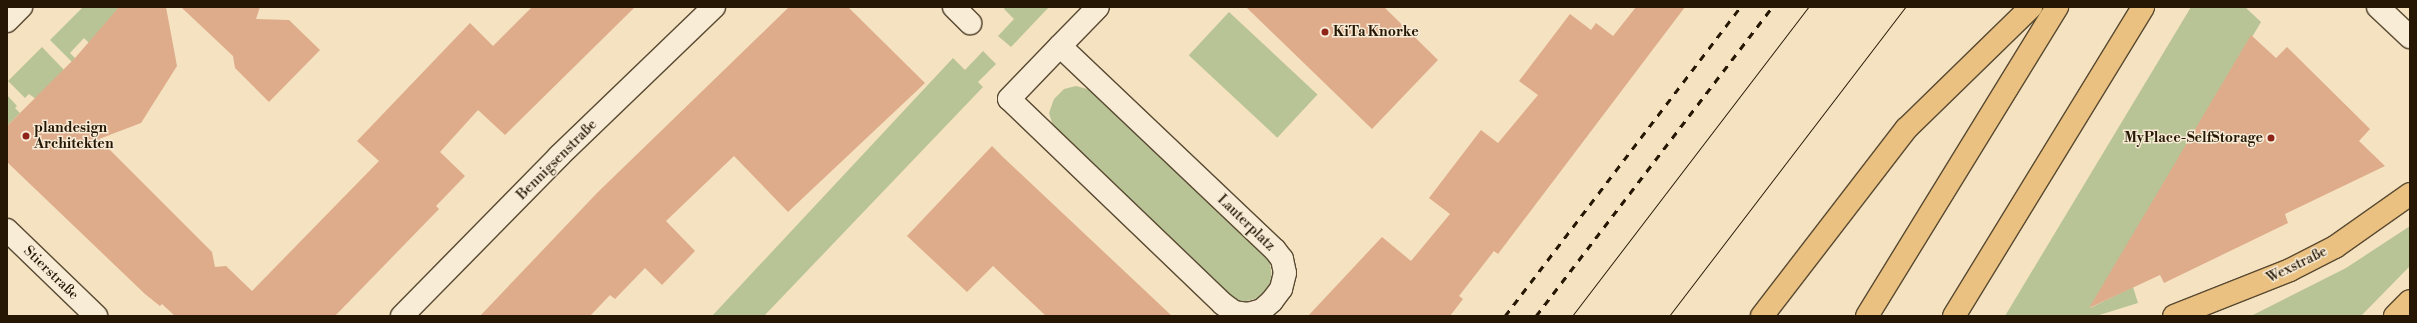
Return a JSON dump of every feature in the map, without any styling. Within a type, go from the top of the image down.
[{"type":"main road","points":[[1762,316],[1906,129],[2031,7]]},
{"type":"main road","points":[[1868,316],[2057,7]]},
{"type":"main road","points":[[1954,316],[2143,7]]},
{"type":"main road","name":"Wexstraße","points":[[2174,316],[2201,312],[2336,247],[2410,194]]},
{"type":"main road","points":[[2395,316],[2410,301]]},
{"type":"street","points":[[7,21],[21,7]]},
{"type":"street","name":"Bennigsenstraße","points":[[402,316],[559,156],[714,7]]},
{"type":"street","points":[[954,7],[970,23]]},
{"type":"street","points":[[1060,46],[1098,7]]},
{"type":"street","points":[[2378,7],[2410,37]]},
{"type":"street","name":"Lauterplatz","points":[[1060,46],[1275,250],[1282,259],[1285,273],[1281,289],[1272,301],[1262,310],[1248,314],[1234,312],[1223,304],[1009,99],[1060,46]]},
{"type":"street","name":"Stierstraße","points":[[7,230],[96,316]]},
{"type":"green space","points":[[83,7],[119,7],[90,44],[84,38],[70,53],[75,58],[72,62],[50,40]]},
{"type":"green space","points":[[1005,7],[1049,7],[1011,47],[998,36],[1014,19],[1004,9]]},
{"type":"green space","points":[[2191,7],[2245,7],[2261,22],[2090,308],[2133,287],[2138,303],[2096,316],[2005,316]]},
{"type":"green space","points":[[1229,12],[1317,95],[1277,138],[1189,55]]},
{"type":"green space","points":[[42,47],[64,70],[36,99],[29,94],[25,98],[8,81]]},
{"type":"green space","points":[[983,51],[996,64],[978,82],[983,87],[764,316],[712,316],[953,58],[965,70]]},
{"type":"green space","points":[[1076,86],[1091,90],[1266,255],[1270,263],[1272,279],[1269,287],[1258,298],[1243,302],[1231,297],[1054,129],[1049,113],[1054,99],[1064,89]]},
{"type":"green space","points":[[7,95],[17,106],[15,108],[20,113],[7,126]]},
{"type":"green space","points":[[2410,226],[2410,266],[2361,316],[2251,316],[2346,268]]},
{"type":"building","points":[[119,7],[166,7],[177,66],[141,123],[99,139],[212,252],[215,267],[226,266],[252,291],[379,161],[357,141],[470,23],[493,46],[532,7],[635,7],[505,135],[478,110],[440,152],[465,176],[436,206],[439,209],[335,316],[175,316],[162,304],[160,306],[145,294],[7,162],[7,126],[75,58]]},
{"type":"building","points":[[181,7],[260,7],[256,19],[289,20],[320,50],[269,102],[235,68],[233,56]]},
{"type":"building","points":[[789,7],[848,7],[925,83],[788,212],[734,156],[666,221],[695,251],[662,285],[645,268],[615,299],[610,295],[590,316],[480,316],[597,193]]},
{"type":"building","points":[[1246,7],[1384,7],[1438,60],[1372,129]]},
{"type":"building","points":[[1636,7],[1685,7],[1498,254],[1494,251],[1459,296],[1463,299],[1450,316],[1308,316],[1382,237],[1411,261],[1450,214],[1429,198],[1481,130],[1498,143],[1538,95],[1519,81],[1570,14],[1591,30],[1596,23],[1613,36]]},
{"type":"building","points":[[2251,35],[2276,58],[2287,47],[2370,129],[2359,141],[2385,166],[2285,214],[2288,223],[2164,283],[2160,275],[2089,308]]},
{"type":"building","points":[[992,146],[1172,316],[1046,316],[993,266],[967,292],[907,236]]},
{"type":"tram line","points":[[1572,316],[1808,7]]},
{"type":"tram line","points":[[1669,316],[1905,7]]},
{"type":"railway","points":[[1505,316],[1740,7]]},
{"type":"railway","points":[[1536,316],[1772,7]]},
{"type":"place","name":"KiTa Knorke","points":[[1325,32]]},
{"type":"place","name":"plandesign Architekten","points":[[26,136]]},
{"type":"place","name":"MyPlace-SelfStorage","points":[[2271,138]]}]
